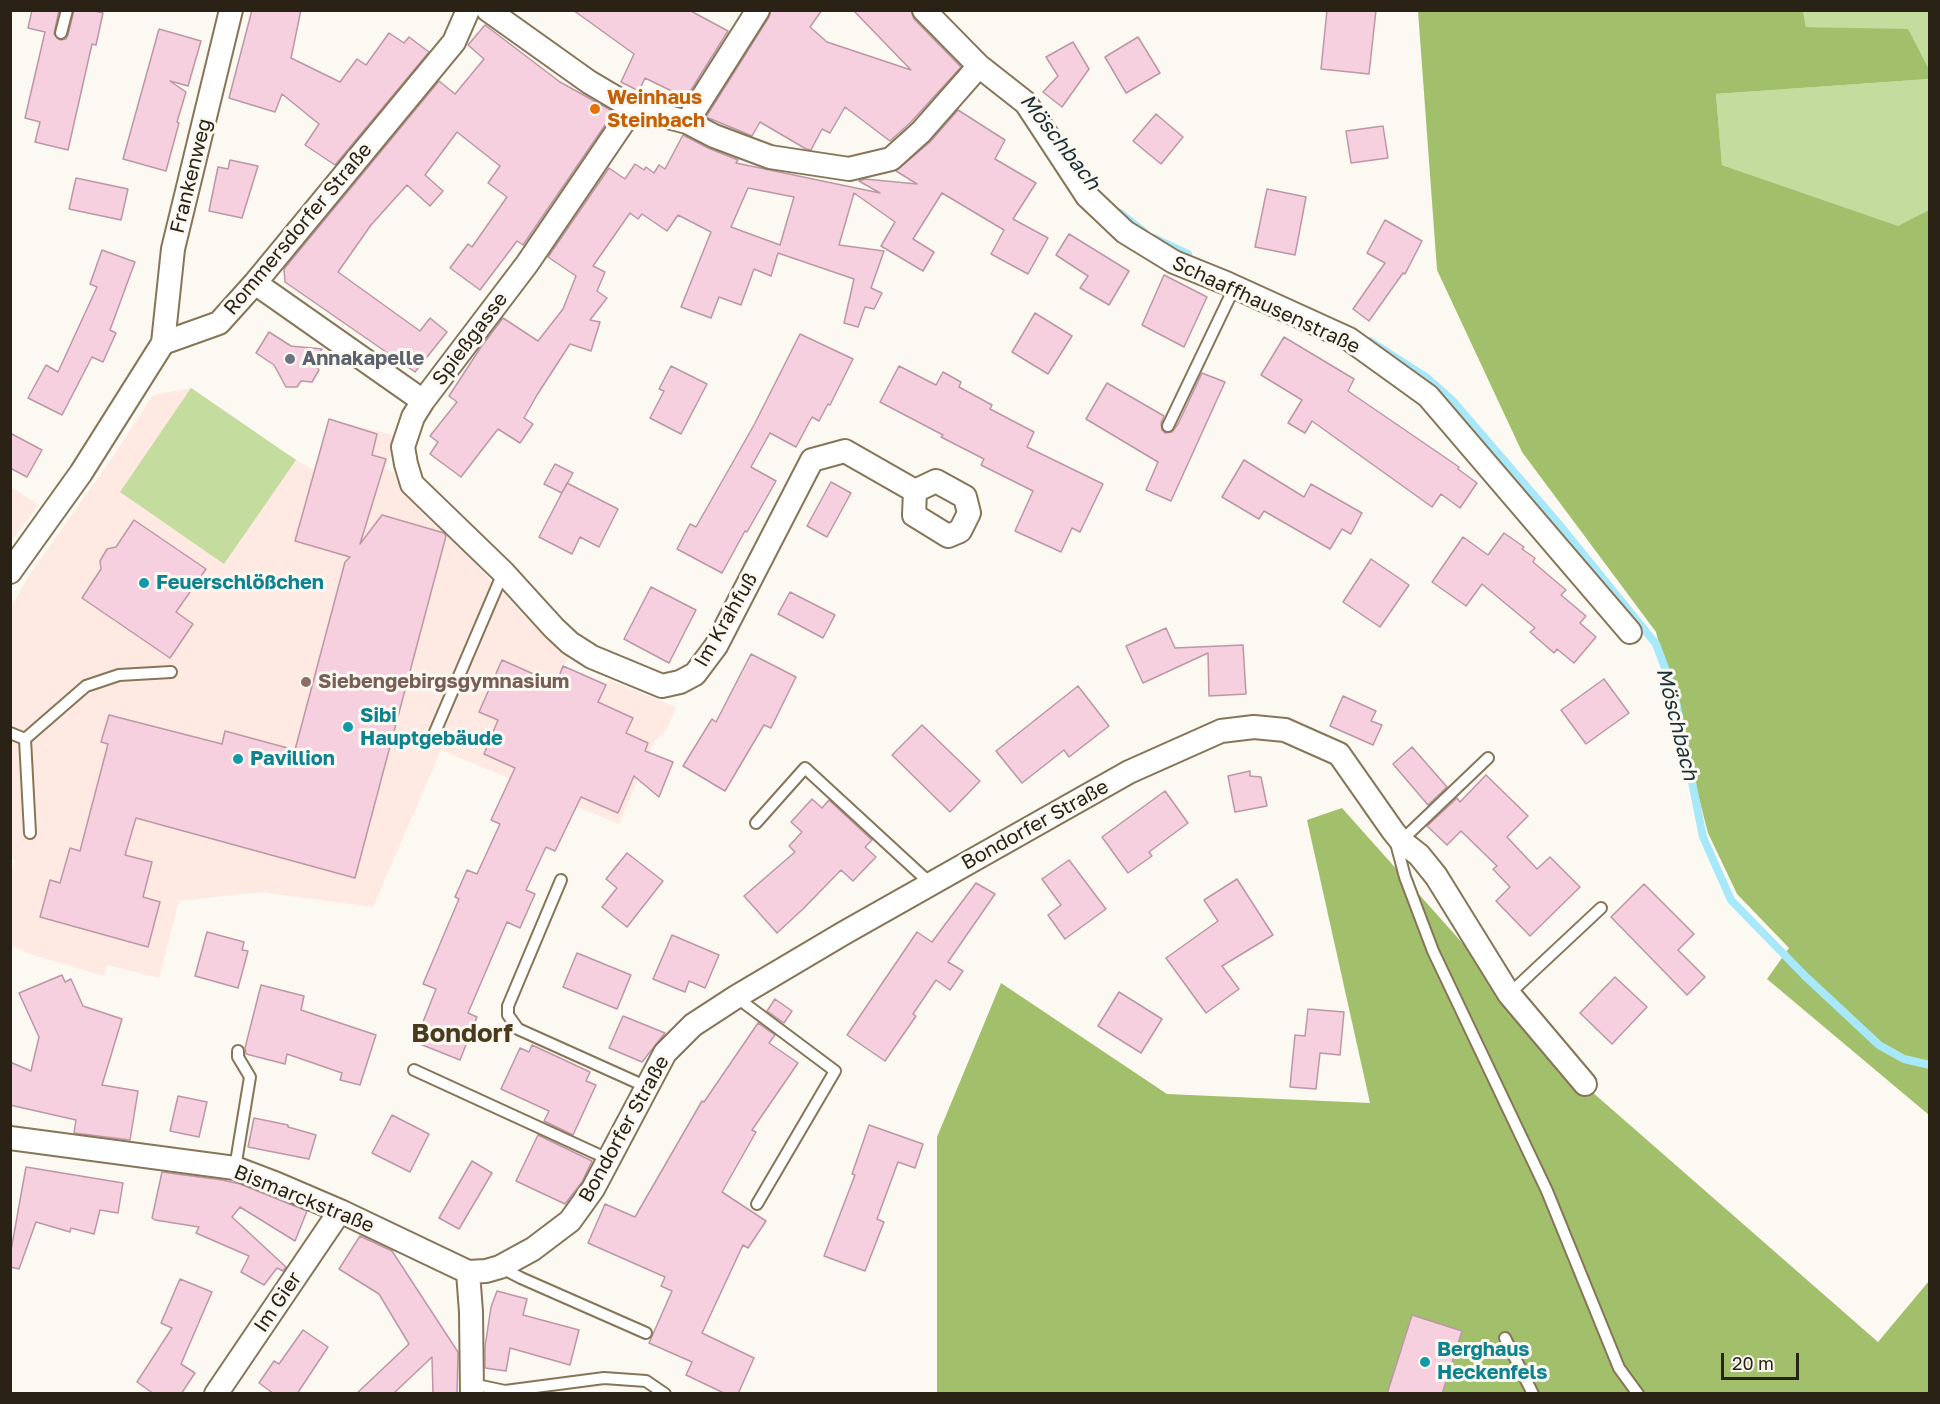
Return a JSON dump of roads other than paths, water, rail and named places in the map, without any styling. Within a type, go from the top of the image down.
[{"type":"street","name":"Frankenweg","points":[[163,343],[173,249],[231,10]]},
{"type":"street","name":"Rommersdorfer Straße","points":[[163,343],[219,323],[255,284],[454,42],[468,10]]},
{"type":"street","points":[[488,10],[589,82],[633,108],[687,122],[714,136],[770,157],[849,170],[891,159],[921,132],[979,66]]},
{"type":"street","points":[[687,122],[758,10]]},
{"type":"street","name":"Schaaffhausenstraße","points":[[924,10],[979,66],[1026,103],[1087,196],[1125,232],[1174,262],[1235,286],[1349,339],[1428,396],[1630,632]]},
{"type":"street","name":"Spießgasse","points":[[255,284],[423,401],[527,264],[633,108]]},
{"type":"street","points":[[10,572],[81,473],[163,343]]},
{"type":"street","name":"Im Krahfuß","points":[[423,401],[413,417],[403,447],[412,484],[503,572],[570,643],[592,657],[662,686],[680,682],[695,674],[716,646],[812,460],[845,451],[915,491]]},
{"type":"street","name":"Bondorfer Straße","points":[[468,1272],[486,1272],[500,1266],[533,1249],[570,1221],[593,1189],[665,1053],[693,1024],[931,884],[1129,772],[1221,731],[1254,727],[1285,730],[1339,754],[1397,836],[1419,855],[1437,876],[1509,994],[1585,1084]]},
{"type":"street","name":"Bismarckstraße","points":[[10,1138],[235,1168],[340,1212],[468,1272]]},
{"type":"street","name":"Im Gier","points":[[216,1394],[340,1212]]},
{"type":"street","points":[[468,1272],[472,1389]]},
{"type":"lane","points":[[61,33],[67,10]]},
{"type":"lane","points":[[1168,426],[1235,286]]},
{"type":"lane","points":[[435,732],[503,572]]},
{"type":"lane","points":[[26,739],[86,686],[119,675],[171,672]]},
{"type":"lane","points":[[10,734],[26,739]]},
{"type":"lane","points":[[26,739],[30,833]]},
{"type":"lane","points":[[1488,758],[1397,836],[1405,877],[1433,951],[1547,1191],[1619,1368],[1638,1394]]},
{"type":"lane","points":[[756,823],[805,768],[931,884]]},
{"type":"lane","points":[[561,880],[508,1006],[508,1015],[518,1029],[647,1087]]},
{"type":"lane","points":[[1509,994],[1601,908]]},
{"type":"lane","points":[[736,997],[835,1071],[757,1204]]},
{"type":"lane","points":[[235,1168],[250,1077],[238,1057],[238,1051]]},
{"type":"lane","points":[[414,1070],[608,1159]]},
{"type":"lane","points":[[500,1266],[520,1278],[646,1332]]},
{"type":"lane","points":[[1505,1338],[1533,1394]]},
{"type":"lane","points":[[472,1389],[505,1391],[604,1378],[645,1382],[665,1394]]},
{"type":"waterway","name":"Möschbach","points":[[1120,213],[1144,232]]},
{"type":"waterway","name":"Möschbach","points":[[1154,238],[1188,254]]},
{"type":"waterway","name":"Möschbach","points":[[1370,341],[1426,377],[1453,401],[1558,523],[1656,644],[1674,692],[1703,837],[1731,900],[1805,976],[1879,1045],[1904,1059],[1930,1065]]},
{"type":"place","name":"Weinhaus Steinbach","points":[[595,109]]},
{"type":"place","name":"Annakapelle","points":[[290,359]]},
{"type":"place","name":"Feuerschlößchen","points":[[144,583]]},
{"type":"place","name":"Siebengebirgsgymnasium","points":[[306,682]]},
{"type":"place","name":"Sibi Hauptgebäude","points":[[348,727]]},
{"type":"place","name":"Pavillion","points":[[238,759]]},
{"type":"place","name":"Berghaus Heckenfels","points":[[1425,1362]]},
{"type":"district","name":"Bondorf","points":[[462,1034]]}]
